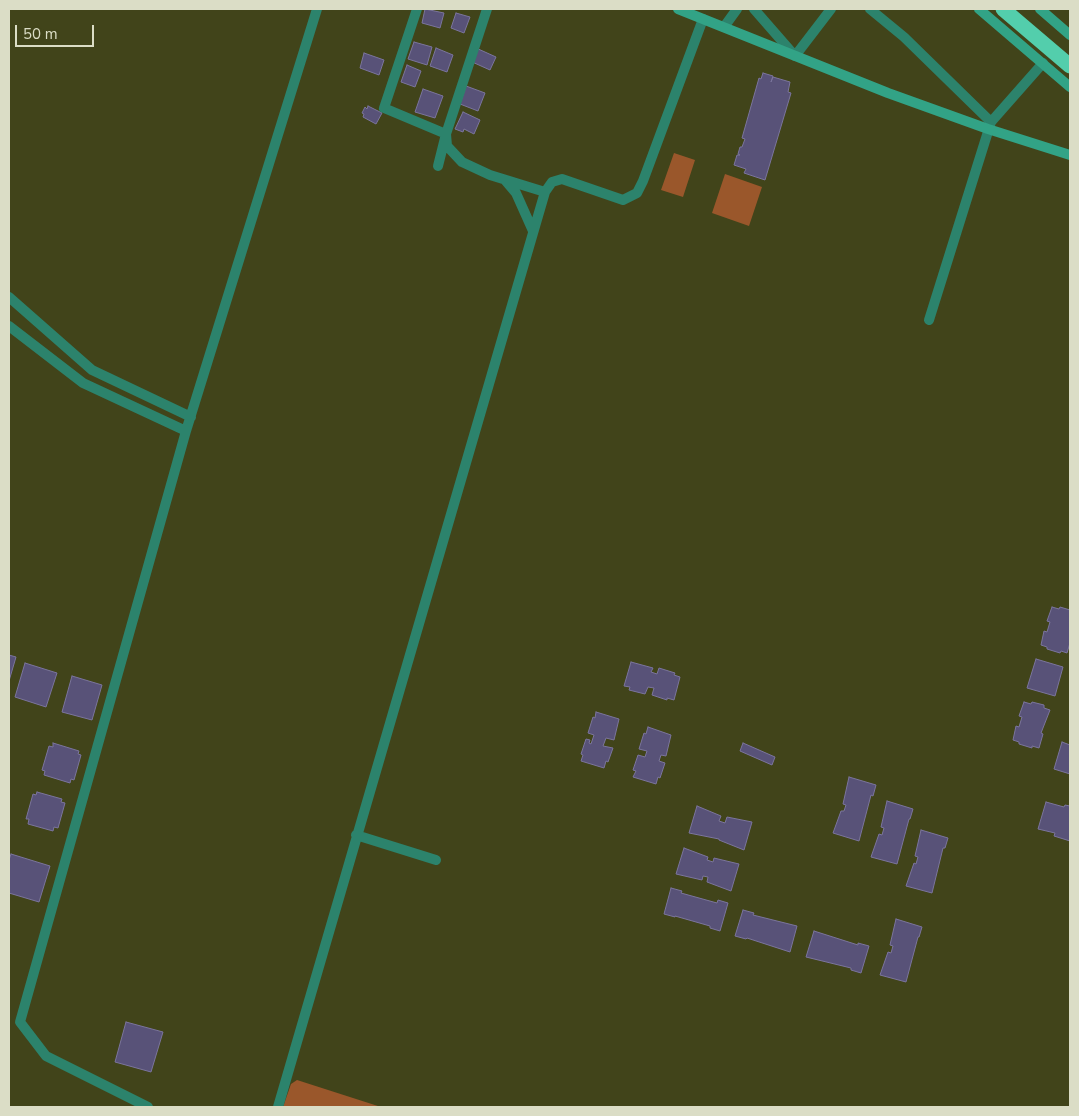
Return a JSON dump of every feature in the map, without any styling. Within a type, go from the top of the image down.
[{"type":"highway","points":[[1003,9],[1070,66]]},
{"type":"street","points":[[148,1107],[46,1056],[20,1022],[186,431],[317,9]]},
{"type":"street","points":[[417,9],[384,108],[446,134]]},
{"type":"street","points":[[438,166],[446,134],[487,9]]},
{"type":"street","points":[[678,9],[888,94],[990,126],[1070,155]]},
{"type":"street","points":[[724,27],[737,9]]},
{"type":"street","points":[[754,9],[795,56]]},
{"type":"street","points":[[795,56],[832,9]]},
{"type":"street","points":[[870,9],[904,37],[990,126]]},
{"type":"street","points":[[979,9],[1070,87]]},
{"type":"street","points":[[1040,9],[1070,35]]},
{"type":"street","points":[[278,1107],[545,192],[552,182],[562,179],[623,200],[636,194],[644,181],[703,19]]},
{"type":"street","points":[[929,320],[990,126],[1043,63]]},
{"type":"street","points":[[446,134],[447,146],[462,162],[490,175],[545,192]]},
{"type":"street","points":[[504,180],[516,193],[533,231]]},
{"type":"street","points":[[9,297],[92,370],[191,417]]},
{"type":"street","points":[[9,326],[83,382],[186,431]]},
{"type":"street","points":[[356,835],[436,860]]},
{"type":"shaded area","points":[[674,153],[695,160],[683,197],[661,190]]},
{"type":"shaded area","points":[[725,174],[762,187],[749,226],[712,213]]},
{"type":"shaded area","points":[[297,1080],[381,1107],[283,1107],[291,1084]]},
{"type":"building","points":[[425,9],[444,13],[440,28],[422,23]]},
{"type":"building","points":[[456,13],[470,17],[464,33],[451,28]]},
{"type":"building","points":[[414,42],[432,47],[427,65],[408,59]]},
{"type":"building","points":[[436,48],[453,55],[447,72],[430,66]]},
{"type":"building","points":[[476,48],[496,57],[490,70],[470,61]]},
{"type":"building","points":[[364,53],[384,60],[379,75],[360,68]]},
{"type":"building","points":[[407,65],[421,71],[415,87],[401,82]]},
{"type":"building","points":[[763,73],[773,76],[771,82],[773,77],[790,82],[788,92],[791,93],[765,180],[744,173],[746,169],[734,165],[737,155],[740,155],[738,154],[740,147],[742,147],[745,139],[742,138],[759,78],[761,79]]},
{"type":"building","points":[[466,86],[485,93],[478,111],[460,104]]},
{"type":"building","points":[[423,89],[443,96],[435,118],[415,112]]},
{"type":"building","points":[[368,106],[382,113],[376,124],[363,117],[364,114],[362,113],[365,107],[367,109]]},
{"type":"building","points":[[463,112],[480,120],[474,134],[464,129],[463,132],[455,129]]},
{"type":"building","points":[[1052,607],[1070,610],[1070,643],[1067,653],[1047,649],[1047,647],[1041,645],[1044,631],[1047,632],[1050,622],[1047,621]]},
{"type":"building","points":[[9,655],[16,657],[9,681]]},
{"type":"building","points":[[1036,659],[1063,667],[1055,696],[1027,688]]},
{"type":"building","points":[[631,662],[653,668],[651,672],[657,674],[659,668],[675,673],[674,675],[680,677],[674,700],[667,698],[667,700],[652,695],[654,688],[648,687],[645,694],[629,690],[630,687],[624,686]]},
{"type":"building","points":[[25,663],[57,673],[46,707],[15,697]]},
{"type":"building","points":[[72,676],[102,685],[92,720],[62,712]]},
{"type":"building","points":[[1024,702],[1044,705],[1044,708],[1050,710],[1041,733],[1043,734],[1039,748],[1019,744],[1019,742],[1013,740],[1016,726],[1019,727],[1022,717],[1019,716]]},
{"type":"building","points":[[596,712],[619,719],[614,740],[606,738],[603,746],[613,748],[604,768],[581,761],[583,755],[581,754],[586,739],[590,740],[589,743],[591,744],[594,735],[588,733]]},
{"type":"building","points":[[648,727],[671,735],[666,756],[661,755],[659,761],[665,763],[656,784],[633,777],[636,771],[633,770],[638,755],[645,757],[647,751],[639,749]]},
{"type":"building","points":[[1062,742],[1070,745],[1070,774],[1054,769]]},
{"type":"building","points":[[53,743],[79,751],[78,754],[81,755],[74,780],[71,779],[70,783],[44,775],[45,771],[42,770],[49,746],[53,747]]},
{"type":"building","points":[[743,743],[775,757],[772,765],[740,751]]},
{"type":"building","points":[[849,777],[876,785],[873,796],[871,795],[859,841],[833,833],[841,811],[844,811],[846,805],[843,804]]},
{"type":"building","points":[[37,792],[62,799],[61,802],[65,803],[58,828],[54,827],[53,831],[28,824],[29,819],[26,819],[33,794],[36,795]]},
{"type":"building","points":[[887,801],[913,809],[897,864],[871,857],[879,834],[882,835],[884,828],[881,827]]},
{"type":"building","points":[[1046,802],[1064,807],[1065,805],[1070,806],[1070,841],[1054,836],[1055,833],[1038,829]]},
{"type":"building","points":[[697,806],[721,816],[719,821],[725,823],[727,817],[752,822],[744,850],[719,839],[689,833]]},
{"type":"building","points":[[921,830],[948,838],[945,848],[943,848],[932,893],[906,886],[918,857],[915,856]]},
{"type":"building","points":[[684,848],[708,857],[707,860],[713,862],[714,858],[739,864],[731,891],[707,882],[708,877],[703,876],[702,880],[676,874]]},
{"type":"building","points":[[11,854],[50,866],[39,902],[9,893],[9,860]]},
{"type":"building","points":[[671,888],[682,891],[681,893],[717,903],[718,900],[728,903],[720,931],[710,928],[710,926],[664,914]]},
{"type":"building","points":[[743,910],[754,913],[753,915],[797,926],[790,952],[735,936]]},
{"type":"building","points":[[896,919],[922,927],[906,982],[880,975],[888,952],[891,953],[893,946],[890,945]]},
{"type":"building","points":[[814,931],[858,945],[858,943],[869,946],[861,973],[851,970],[851,968],[806,957]]},
{"type":"building","points":[[126,1022],[163,1032],[151,1072],[115,1062]]}]
